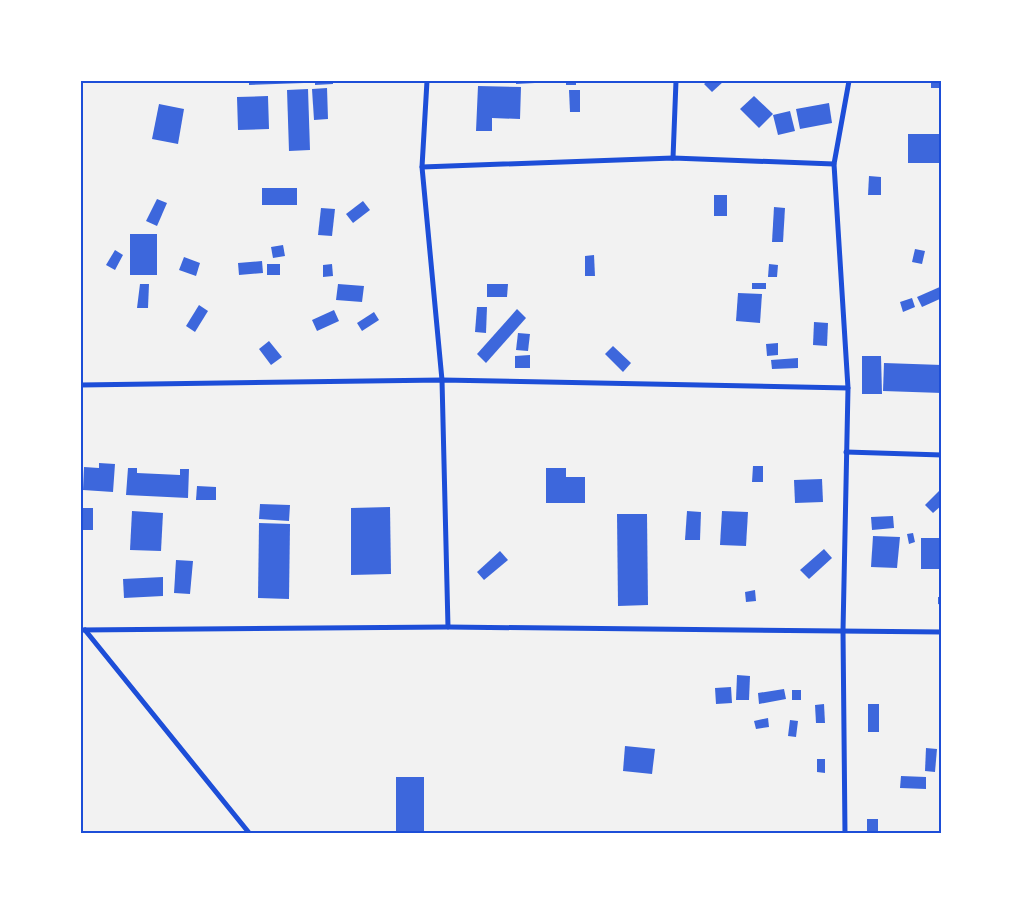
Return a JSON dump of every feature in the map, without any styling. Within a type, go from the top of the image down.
[{"type":"street","points":[[427,81],[422,167],[442,380],[448,627]]},
{"type":"street","points":[[673,158],[676,81]]},
{"type":"street","points":[[845,834],[843,631],[848,388],[834,164],[849,81]]},
{"type":"street","points":[[422,167],[673,158],[834,164]]},
{"type":"street","points":[[81,385],[442,380],[848,388]]},
{"type":"street","points":[[846,452],[942,455]]},
{"type":"street","points":[[83,630],[448,627],[942,632]]},
{"type":"street","points":[[83,630],[250,834]]},
{"type":"building","points":[[249,81],[304,81],[304,83],[249,85]]},
{"type":"building","points":[[315,81],[333,81],[333,84],[315,85]]},
{"type":"building","points":[[516,81],[535,81],[535,83],[516,84]]},
{"type":"building","points":[[566,81],[576,81],[576,85],[566,85]]},
{"type":"building","points":[[708,81],[724,81],[712,92],[704,84]]},
{"type":"building","points":[[931,81],[942,81],[942,88],[931,88]]},
{"type":"building","points":[[478,86],[521,87],[520,119],[492,118],[492,131],[476,131]]},
{"type":"building","points":[[327,88],[328,119],[314,120],[312,89]]},
{"type":"building","points":[[308,89],[310,150],[289,151],[287,90]]},
{"type":"building","points":[[569,90],[580,90],[580,112],[570,112]]},
{"type":"building","points":[[268,96],[269,129],[238,130],[237,97]]},
{"type":"building","points":[[754,96],[773,114],[759,128],[740,109]]},
{"type":"building","points":[[829,103],[832,123],[800,129],[796,109]]},
{"type":"building","points":[[159,104],[184,109],[178,144],[152,139]]},
{"type":"building","points":[[790,111],[795,131],[778,135],[773,115]]},
{"type":"building","points":[[908,134],[942,134],[942,163],[908,163]]},
{"type":"building","points":[[869,176],[881,177],[881,195],[868,195]]},
{"type":"building","points":[[262,188],[297,188],[297,205],[262,205]]},
{"type":"building","points":[[714,195],[727,195],[727,216],[714,216]]},
{"type":"building","points":[[157,199],[167,203],[157,226],[146,221]]},
{"type":"building","points":[[363,201],[370,210],[353,223],[346,214]]},
{"type":"building","points":[[774,207],[785,208],[783,242],[772,242]]},
{"type":"building","points":[[321,208],[335,209],[332,236],[318,235]]},
{"type":"building","points":[[130,234],[157,234],[157,275],[130,275]]},
{"type":"building","points":[[283,245],[285,256],[273,258],[271,247]]},
{"type":"building","points":[[915,249],[925,251],[922,264],[912,262]]},
{"type":"building","points":[[115,250],[123,255],[115,270],[106,265]]},
{"type":"building","points":[[594,255],[595,276],[585,276],[585,256]]},
{"type":"building","points":[[184,257],[200,263],[196,276],[179,270]]},
{"type":"building","points":[[262,261],[263,273],[239,275],[238,263]]},
{"type":"building","points":[[267,264],[280,264],[280,275],[267,275]]},
{"type":"building","points":[[332,264],[333,276],[323,277],[323,265]]},
{"type":"building","points":[[769,264],[778,265],[777,277],[768,277]]},
{"type":"building","points":[[752,283],[766,283],[766,289],[752,289]]},
{"type":"building","points":[[140,284],[149,284],[148,308],[137,308]]},
{"type":"building","points":[[338,284],[364,286],[362,302],[336,300]]},
{"type":"building","points":[[487,284],[508,284],[507,297],[487,297]]},
{"type":"building","points":[[942,286],[942,298],[922,307],[917,297]]},
{"type":"building","points":[[738,293],[762,294],[760,323],[736,321]]},
{"type":"building","points":[[912,298],[915,307],[903,312],[900,302]]},
{"type":"building","points":[[199,305],[208,311],[195,332],[186,326]]},
{"type":"building","points":[[477,307],[487,307],[486,333],[475,332]]},
{"type":"building","points":[[517,309],[526,318],[486,363],[477,354]]},
{"type":"building","points":[[334,310],[339,321],[317,331],[312,320]]},
{"type":"building","points":[[374,312],[379,320],[362,331],[357,323]]},
{"type":"building","points":[[814,322],[828,323],[827,346],[813,345]]},
{"type":"building","points":[[518,333],[530,334],[528,351],[516,350]]},
{"type":"building","points":[[269,341],[282,357],[271,365],[259,349]]},
{"type":"building","points":[[778,343],[778,355],[767,356],[766,344]]},
{"type":"building","points":[[613,346],[631,363],[623,372],[605,354]]},
{"type":"building","points":[[530,355],[530,368],[515,368],[515,356]]},
{"type":"building","points":[[862,356],[881,356],[882,394],[862,394]]},
{"type":"building","points":[[798,358],[798,368],[772,369],[771,360]]},
{"type":"building","points":[[884,363],[942,365],[942,393],[883,391]]},
{"type":"building","points":[[99,463],[115,464],[113,492],[83,490],[84,467],[99,468]]},
{"type":"building","points":[[753,466],[763,466],[763,482],[752,482]]},
{"type":"building","points":[[128,468],[137,468],[137,473],[180,475],[180,469],[189,469],[188,498],[126,495]]},
{"type":"building","points":[[546,468],[566,468],[566,477],[585,477],[585,503],[546,503]]},
{"type":"building","points":[[822,479],[823,502],[795,503],[794,480]]},
{"type":"building","points":[[197,486],[216,487],[216,500],[196,500]]},
{"type":"building","points":[[939,491],[942,494],[942,505],[933,513],[925,505]]},
{"type":"building","points":[[260,504],[290,505],[289,521],[259,519]]},
{"type":"building","points":[[390,507],[391,574],[351,575],[351,508]]},
{"type":"building","points":[[81,508],[93,508],[93,530],[81,530]]},
{"type":"building","points":[[132,511],[163,513],[161,551],[130,550]]},
{"type":"building","points":[[687,511],[701,512],[700,540],[685,540]]},
{"type":"building","points":[[722,511],[748,512],[746,546],[720,545]]},
{"type":"building","points":[[617,514],[647,514],[648,605],[618,606]]},
{"type":"building","points":[[893,516],[894,528],[872,530],[871,517]]},
{"type":"building","points":[[259,523],[290,524],[289,599],[258,598]]},
{"type":"building","points":[[913,533],[915,542],[909,544],[907,534]]},
{"type":"building","points":[[873,536],[900,537],[897,568],[871,567]]},
{"type":"building","points":[[921,538],[942,538],[942,569],[921,569]]},
{"type":"building","points":[[824,549],[832,558],[809,579],[800,570]]},
{"type":"building","points":[[500,551],[508,560],[484,580],[477,572]]},
{"type":"building","points":[[176,560],[193,561],[190,594],[174,593]]},
{"type":"building","points":[[163,577],[163,596],[124,598],[123,579]]},
{"type":"building","points":[[755,590],[756,601],[746,602],[745,592]]},
{"type":"building","points":[[938,597],[942,597],[942,605],[938,604]]},
{"type":"building","points":[[737,675],[750,676],[749,700],[736,700]]},
{"type":"building","points":[[731,687],[732,703],[716,704],[715,688]]},
{"type":"building","points":[[784,689],[786,699],[759,704],[758,693]]},
{"type":"building","points":[[792,690],[801,690],[801,700],[792,700]]},
{"type":"building","points":[[824,704],[825,723],[816,723],[815,705]]},
{"type":"building","points":[[868,704],[879,704],[879,732],[868,732]]},
{"type":"building","points":[[768,718],[769,727],[756,729],[754,721]]},
{"type":"building","points":[[790,720],[798,721],[796,737],[788,736]]},
{"type":"building","points":[[625,746],[655,749],[652,774],[623,771]]},
{"type":"building","points":[[926,748],[937,749],[935,772],[925,771]]},
{"type":"building","points":[[817,759],[825,759],[825,773],[817,772]]},
{"type":"building","points":[[901,776],[926,777],[926,789],[900,788]]},
{"type":"building","points":[[396,777],[424,777],[424,834],[396,834]]},
{"type":"building","points":[[867,819],[878,819],[878,834],[867,834]]}]
